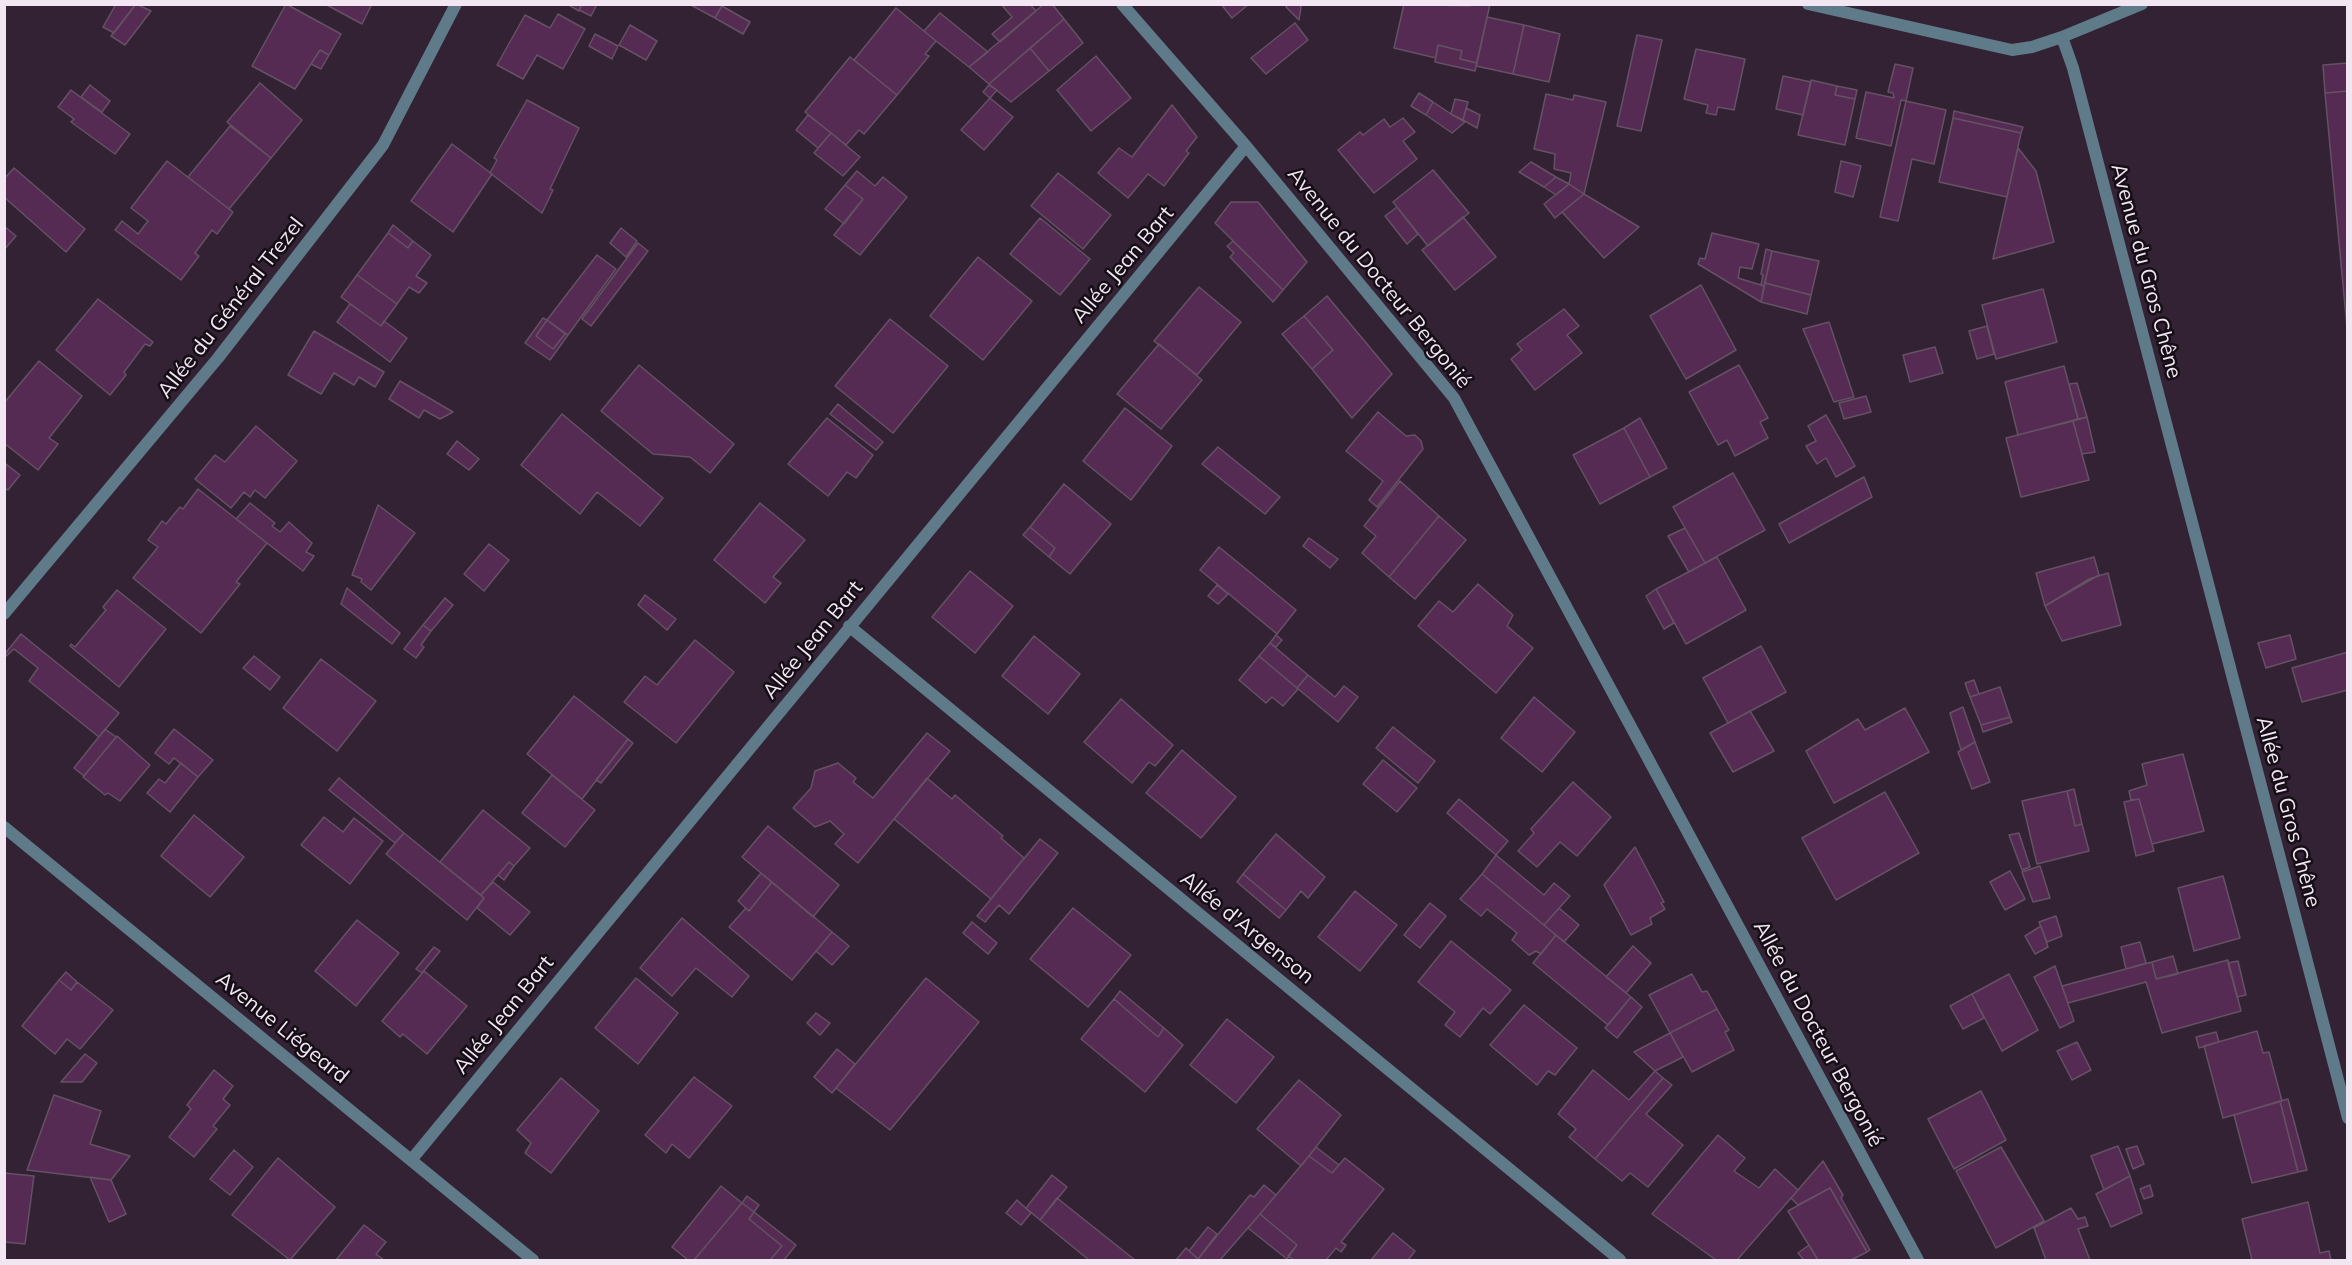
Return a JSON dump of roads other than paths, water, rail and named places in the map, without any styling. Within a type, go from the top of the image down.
[{"type":"street","name":"Allée du Général Trezel","points":[[4,614],[218,358],[383,145],[456,4]]},
{"type":"street","name":"Avenue du Docteur Bergonié","points":[[1122,4],[1246,146],[1454,398],[1683,826]]},
{"type":"street","points":[[1808,4],[2012,50],[2032,47],[2062,37],[2142,4]]},
{"type":"street","name":"Avenue du Gros Chêne","points":[[2062,37],[2073,68],[2190,516]]},
{"type":"street","name":"Allée Jean Bart","points":[[412,1159],[1246,146]]},
{"type":"street","name":"Allée du Gros Chêne","points":[[2190,516],[2348,1119]]},
{"type":"street","name":"Allée d'Argenson","points":[[849,626],[1620,1260]]},
{"type":"street","name":"Allée du Docteur Bergonié","points":[[1683,826],[1918,1260]]},
{"type":"street","name":"Avenue Liégeard","points":[[5,828],[534,1260]]}]
